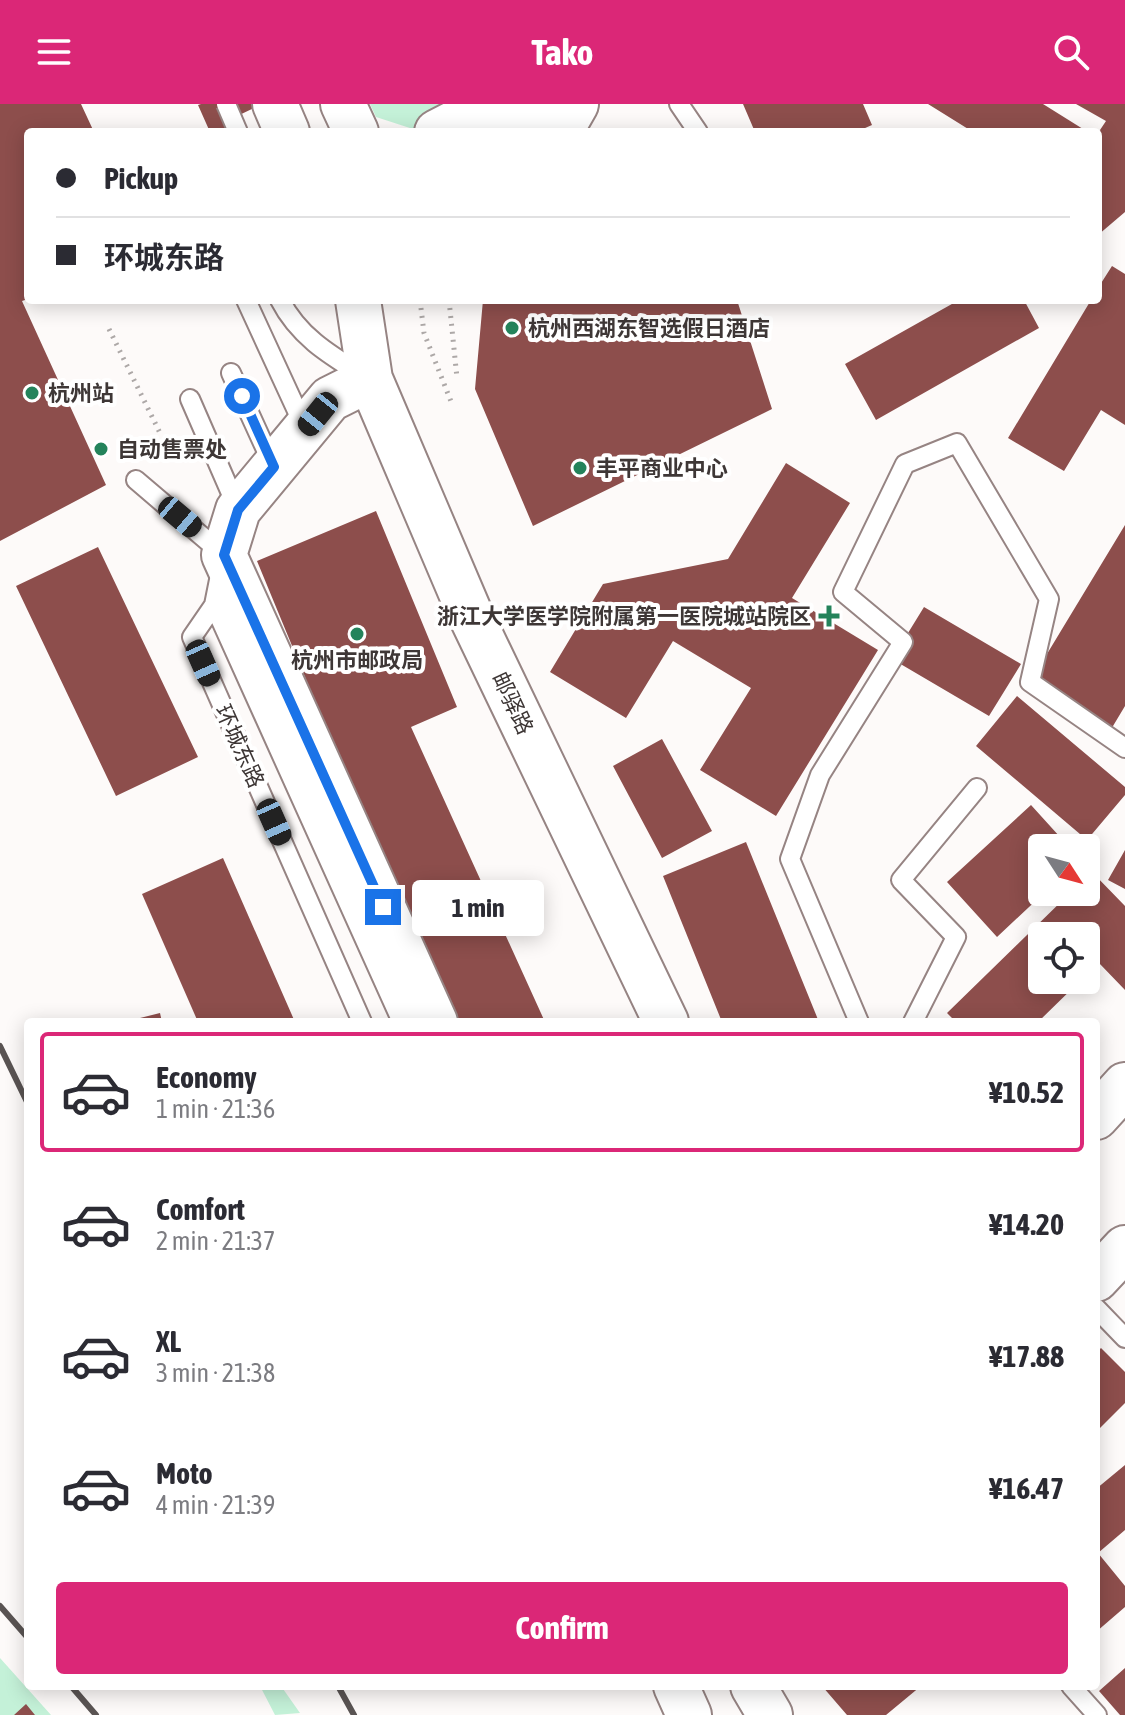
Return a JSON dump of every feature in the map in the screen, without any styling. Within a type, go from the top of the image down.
[{"type":"street","points":[[275,104],[285,128]]},
{"type":"street","points":[[343,104],[354,128]]},
{"type":"street","points":[[453,128],[531,104]]},
{"type":"street","points":[[562,128],[576,104]]},
{"type":"street","name":"邮驿路","points":[[359,304],[370,379],[471,616],[664,1018]]},
{"type":"street","name":"环城东路","points":[[224,555],[238,510],[305,429],[330,399],[370,379]]},
{"type":"street","points":[[224,555],[433,1018]]},
{"type":"street","points":[[1100,1113],[1125,1085]]},
{"type":"street","points":[[1100,1275],[1125,1248]]},
{"type":"street","points":[[678,1690],[689,1715]]},
{"type":"street","points":[[755,1690],[770,1715]]},
{"type":"lane","points":[[226,104],[236,128]]},
{"type":"lane","points":[[679,104],[695,128]]},
{"type":"lane","points":[[248,304],[305,429]]},
{"type":"lane","points":[[283,304],[304,336],[370,379]]},
{"type":"lane","points":[[231,373],[274,467]]},
{"type":"lane","points":[[190,399],[238,510]]},
{"type":"lane","points":[[857,1018],[790,859],[820,775],[903,642],[843,592],[905,464],[957,443],[1049,599],[1030,682],[1125,748]]},
{"type":"lane","points":[[136,480],[224,555]]},
{"type":"lane","name":"环城东路","points":[[224,555],[214,605],[192,637],[360,1018]]},
{"type":"lane","name":"环城东路","points":[[214,605],[400,1018]]},
{"type":"lane","points":[[915,1018],[956,937],[901,880],[977,788]]},
{"type":"lane","points":[[1100,1312],[1125,1338]]},
{"type":"lane","points":[[1075,1690],[1097,1715]]},
{"type":"path","points":[[420,304],[424,333],[452,404]]},
{"type":"path","points":[[449,304],[457,378]]},
{"type":"path","points":[[109,329],[160,433]]},
{"type":"green space","points":[[370,104],[448,104],[436,117],[415,128],[376,117]]},
{"type":"green space","points":[[0,1658],[24,1685],[24,1690],[29,1690],[51,1715],[0,1715]]},
{"type":"green space","points":[[262,1690],[284,1690],[300,1713],[275,1715]]},
{"type":"building","name":"杭州站","points":[[0,104],[81,104],[92,128],[24,128],[22,301],[106,485],[0,541]]},
{"type":"building","points":[[262,104],[231,119],[235,128],[208,128],[198,105]]},
{"type":"building","points":[[743,104],[863,104],[872,125],[865,128],[753,128]]},
{"type":"building","points":[[928,104],[1043,104],[1081,128],[967,128]]},
{"type":"building","points":[[1076,104],[1125,104],[1125,212],[1102,232],[1101,128],[1106,121]]},
{"type":"building","points":[[1112,266],[1125,274],[1125,425],[1101,410],[1064,471],[1008,438],[1089,304],[1102,304],[1102,282]]},
{"type":"building","name":"丰平商业中心","points":[[483,304],[738,304],[772,409],[533,526],[475,389]]},
{"type":"building","points":[[952,304],[1026,304],[1039,328],[876,420],[845,364]]},
{"type":"building","points":[[786,463],[850,503],[792,598],[878,650],[776,816],[700,770],[751,688],[673,641],[626,718],[550,672],[603,584],[728,559]]},
{"type":"building","points":[[376,511],[457,707],[411,727],[543,1018],[452,1018],[338,757],[257,561]]},
{"type":"building","points":[[1125,525],[1125,706],[1110,731],[1030,682]]},
{"type":"building","points":[[98,547],[198,757],[116,796],[16,586]]},
{"type":"building","points":[[924,607],[1021,664],[989,716],[892,659]]},
{"type":"building","points":[[1017,696],[1125,787],[1125,795],[1092,834],[1080,834],[976,746]]},
{"type":"building","points":[[662,739],[712,831],[662,858],[613,766]]},
{"type":"building","points":[[1031,805],[1057,834],[1028,834],[1030,906],[997,937],[947,882]]},
{"type":"building","points":[[746,842],[817,1018],[720,1018],[663,876]]},
{"type":"building","points":[[1125,850],[1125,889],[1108,880]]},
{"type":"building","points":[[223,858],[293,1018],[196,1018],[142,894]]},
{"type":"building","points":[[1100,880],[1125,906],[1125,990],[1100,964],[1100,922],[1040,922],[1057,906],[1100,906]]},
{"type":"building","points":[[1028,934],[1028,994],[1067,994],[1042,1018],[952,1018],[947,1013]]},
{"type":"building","points":[[160,1013],[161,1018],[140,1018]]},
{"type":"building","points":[[1100,1349],[1125,1372],[1125,1403],[1100,1428]]},
{"type":"building","points":[[1125,1465],[1125,1530],[1100,1551],[1100,1486]]},
{"type":"building","points":[[1100,1555],[1125,1586],[1125,1607],[1100,1629]]},
{"type":"building","points":[[1125,1668],[1125,1715],[1120,1715],[1099,1691]]},
{"type":"building","points":[[825,1690],[916,1690],[886,1715],[847,1715]]},
{"type":"building","points":[[26,1704],[35,1715],[14,1715]]},
{"type":"railway","points":[[0,1046],[24,1096]]},
{"type":"railway","points":[[0,1606],[24,1633]]},
{"type":"railway","points":[[74,1690],[96,1715]]},
{"type":"railway","points":[[340,1690],[354,1715]]},
{"type":"place","name":"杭州西湖东智选假日酒店","points":[[512,328]]},
{"type":"place","name":"杭州站","points":[[32,393]]},
{"type":"place","name":"自动售票处","points":[[101,449]]},
{"type":"place","name":"丰平商业中心","points":[[580,468]]},
{"type":"place","name":"浙江大学医学院附属第一医院城站院区","points":[[829,616]]},
{"type":"place","name":"杭州市邮政局","points":[[357,634]]},
{"type":"route","points":[[242,396],[274,467],[238,510],[224,555],[383,907]]}]
